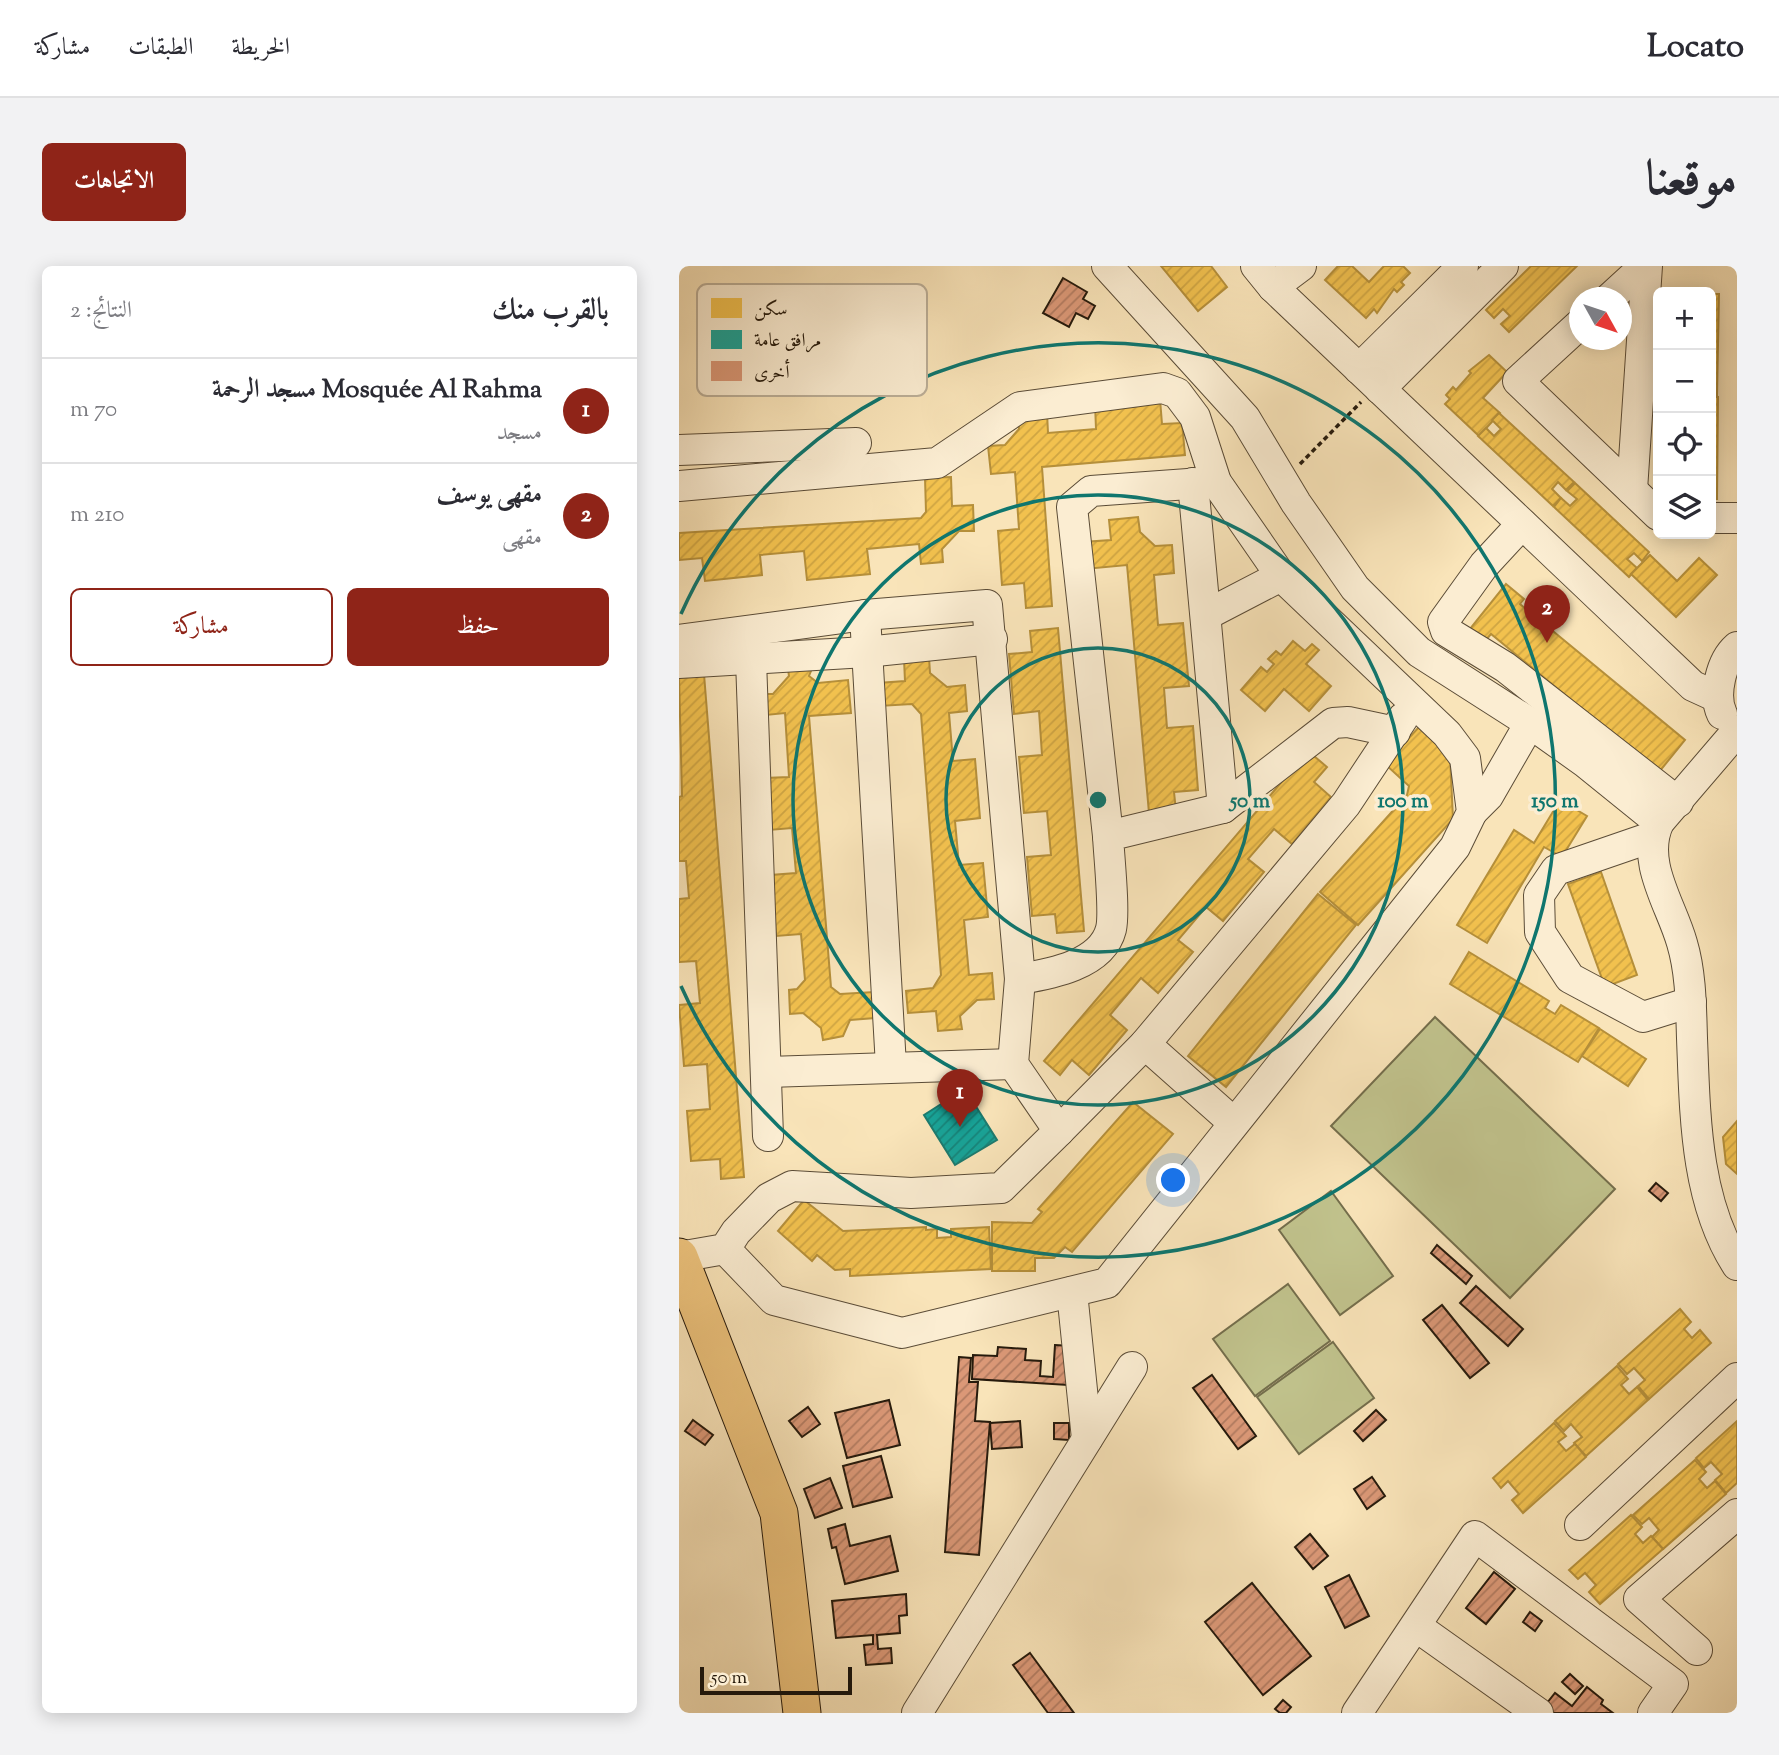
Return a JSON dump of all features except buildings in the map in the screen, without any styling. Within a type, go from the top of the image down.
[{"type":"main road","points":[[681,1268],[779,1513],[802,1713]]},
{"type":"street","points":[[1107,266],[1245,418],[1283,481],[1355,588],[1410,643],[1530,723],[1663,820]]},
{"type":"street","points":[[1134,266],[1197,341],[1209,379]]},
{"type":"street","points":[[1301,266],[1264,277],[1693,686],[1717,697]]},
{"type":"street","points":[[1372,381],[1463,266]]},
{"type":"street","points":[[1372,381],[1503,266]]},
{"type":"street","points":[[1622,287],[1646,266]]},
{"type":"street","points":[[1632,490],[1646,266]]},
{"type":"street","points":[[1569,335],[1518,381],[1653,510]]},
{"type":"street","points":[[679,486],[937,463],[1020,407],[1163,388],[1177,393],[1195,417],[1205,482],[1206,615],[1223,808]]},
{"type":"street","points":[[679,450],[856,443]]},
{"type":"street","points":[[1205,482],[1281,576],[1447,734],[1465,758],[1472,812]]},
{"type":"street","points":[[1020,979],[1058,972],[1092,954],[1103,943],[1111,928],[1108,836],[1072,506],[1091,491],[1205,482]]},
{"type":"street","points":[[1716,518],[1737,518]]},
{"type":"street","points":[[1522,524],[1484,565],[1443,622],[1446,631],[1505,667],[1663,820]]},
{"type":"street","points":[[1206,615],[1281,576]]},
{"type":"street","points":[[679,663],[865,615],[987,605],[1020,979],[1013,1064],[1059,1131]]},
{"type":"street","points":[[865,615],[891,1066]]},
{"type":"street","points":[[679,640],[866,652],[992,639]]},
{"type":"street","points":[[750,645],[768,1072],[768,1136]]},
{"type":"street","points":[[1691,1002],[1643,1017],[1570,978],[1540,932],[1539,895],[1556,870],[1663,820],[1737,729],[1720,710],[1717,697],[1726,660],[1737,647]]},
{"type":"street","points":[[681,1268],[725,1249],[736,1232],[769,1198],[792,1186],[911,1193],[1001,1188],[1145,1044],[1346,804],[1412,703]]},
{"type":"street","points":[[1108,836],[1223,808],[1333,723],[1348,722],[1395,732]]},
{"type":"street","points":[[725,1249],[774,1300],[902,1333],[1107,1283],[1455,847],[1472,812],[1487,796],[1530,723]]},
{"type":"street","points":[[1663,820],[1654,867],[1683,944],[1691,1002],[1702,1168],[1716,1227],[1737,1265]]},
{"type":"street","points":[[1145,1044],[1234,1123]]},
{"type":"street","points":[[768,1072],[1013,1064]]},
{"type":"street","points":[[1072,1292],[1087,1439]]},
{"type":"street","points":[[917,1713],[1132,1367]]},
{"type":"street","points":[[1580,1525],[1737,1378]]},
{"type":"street","points":[[1697,1650],[1639,1599],[1737,1514]]},
{"type":"street","points":[[1357,1713],[1417,1627],[1475,1536],[1673,1684],[1653,1713]]},
{"type":"street","points":[[1417,1627],[1538,1713]]},
{"type":"path","points":[[1283,481],[1372,381]]},
{"type":"green space","points":[[1435,1017],[1615,1189],[1510,1298],[1331,1126]]},
{"type":"green space","points":[[1331,1191],[1393,1276],[1340,1315],[1279,1230]]},
{"type":"green space","points":[[1288,1284],[1330,1341],[1255,1396],[1213,1339]]},
{"type":"green space","points":[[1333,1342],[1374,1398],[1299,1454],[1257,1397]]},
{"type":"place","name":"مقهى يوسف","points":[[1547,643]]},
{"type":"place","name":"Mosquée Al Rahma مسجد الرحمة","points":[[960,1127]]}]
